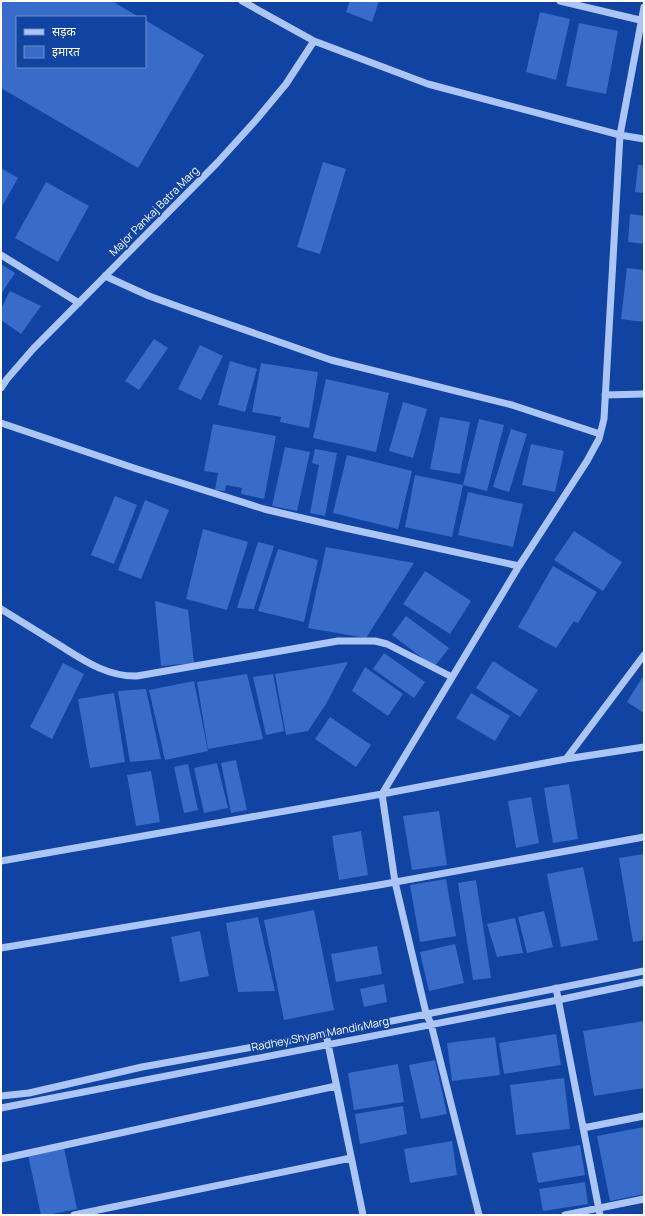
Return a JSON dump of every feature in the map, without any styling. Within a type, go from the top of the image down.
[{"type":"street","points":[[242,1],[314,41],[428,84],[620,135],[644,139]]},
{"type":"street","points":[[560,1],[643,21]]},
{"type":"street","points":[[479,1215],[431,1024],[426,1013],[395,882],[382,794],[519,566],[587,461],[599,439],[604,419],[620,135],[643,21],[644,7]]},
{"type":"street","name":"Major Pankaj Batra Marg","points":[[1,388],[33,349],[217,162],[256,120],[286,84],[314,41]]},
{"type":"street","points":[[1,255],[79,303]]},
{"type":"street","points":[[105,276],[149,296],[331,360],[512,405],[600,434]]},
{"type":"street","points":[[605,395],[644,394]]},
{"type":"street","points":[[1,423],[137,469],[264,509],[519,566]]},
{"type":"street","points":[[1,609],[91,664],[110,673],[125,677],[338,641],[375,641],[387,644],[452,677]]},
{"type":"street","points":[[566,759],[644,655]]},
{"type":"street","points":[[1,862],[382,794],[566,759],[644,747]]},
{"type":"street","points":[[1,948],[395,882],[644,837]]},
{"type":"street","name":"Radhey Shyam Mandir Marg","points":[[1,1096],[29,1093],[142,1067],[326,1034],[644,971]]},
{"type":"street","name":"Radhey Shyam Mandir Marg","points":[[1,1108],[644,982]]},
{"type":"street","points":[[556,988],[599,1211]]},
{"type":"street","points":[[326,1034],[363,1215]]},
{"type":"street","points":[[1,1159],[336,1086]]},
{"type":"street","points":[[582,1128],[644,1116]]},
{"type":"street","points":[[74,1215],[351,1158]]},
{"type":"street","points":[[565,1215],[599,1211],[644,1199]]},
{"type":"building","points":[[1,1],[112,1],[137,16],[16,16],[16,68],[146,68],[146,21],[204,55],[138,168],[1,88]]},
{"type":"building","points":[[350,1],[379,1],[372,22],[346,12]]},
{"type":"building","points":[[540,12],[570,19],[556,80],[526,72]]},
{"type":"building","points":[[579,23],[618,31],[606,94],[566,86]]},
{"type":"building","points":[[323,162],[346,169],[320,254],[297,247]]},
{"type":"building","points":[[638,165],[644,165],[644,193],[635,192]]},
{"type":"building","points":[[1,168],[18,178],[1,208]]},
{"type":"building","points":[[46,182],[89,206],[58,262],[15,238]]},
{"type":"building","points":[[630,214],[644,216],[644,244],[628,242]]},
{"type":"building","points":[[1,264],[15,273],[1,294]]},
{"type":"building","points":[[627,268],[644,270],[644,322],[621,319]]},
{"type":"building","points":[[10,291],[41,306],[21,334],[1,320],[1,309]]},
{"type":"building","points":[[154,339],[168,348],[139,390],[125,381]]},
{"type":"building","points":[[200,345],[223,356],[201,400],[178,389]]},
{"type":"building","points":[[230,361],[257,369],[245,412],[218,405]]},
{"type":"building","points":[[261,363],[318,372],[309,428],[280,422],[281,417],[252,412]]},
{"type":"building","points":[[326,379],[389,393],[376,452],[313,438]]},
{"type":"building","points":[[403,402],[427,409],[413,458],[389,451]]},
{"type":"building","points":[[440,417],[470,422],[460,474],[430,469]]},
{"type":"building","points":[[479,419],[504,425],[487,491],[463,485]]},
{"type":"building","points":[[213,424],[276,436],[264,499],[241,494],[242,488],[226,485],[225,491],[215,490],[218,473],[204,471]]},
{"type":"building","points":[[511,429],[527,434],[509,492],[493,487]]},
{"type":"building","points":[[531,444],[564,451],[555,492],[522,485]]},
{"type":"building","points":[[285,447],[310,452],[297,511],[272,506]]},
{"type":"building","points":[[315,449],[337,453],[325,516],[310,513],[319,465],[312,463]]},
{"type":"building","points":[[347,455],[412,471],[398,529],[333,513]]},
{"type":"building","points":[[415,475],[463,485],[452,537],[405,527]]},
{"type":"building","points":[[468,492],[523,504],[513,547],[458,535]]},
{"type":"building","points":[[115,496],[137,505],[114,564],[91,555]]},
{"type":"building","points":[[145,500],[169,510],[141,579],[118,570]]},
{"type":"building","points":[[203,529],[248,542],[227,610],[186,599]]},
{"type":"building","points":[[574,531],[622,562],[603,591],[554,560]]},
{"type":"building","points":[[258,542],[274,546],[254,609],[237,608]]},
{"type":"building","points":[[326,547],[414,563],[366,638],[308,628]]},
{"type":"building","points":[[278,549],[318,560],[304,622],[258,611]]},
{"type":"building","points":[[553,566],[597,592],[578,623],[574,621],[556,648],[518,627]]},
{"type":"building","points":[[425,571],[471,601],[450,634],[403,604]]},
{"type":"building","points":[[155,601],[188,610],[194,663],[161,666]]},
{"type":"building","points":[[406,616],[449,648],[434,667],[392,635]]},
{"type":"building","points":[[384,653],[425,682],[414,698],[373,669]]},
{"type":"building","points":[[493,661],[538,690],[520,717],[476,688]]},
{"type":"building","points":[[348,662],[326,704],[308,731],[286,735],[275,674]]},
{"type":"building","points":[[63,663],[84,674],[52,739],[30,727]]},
{"type":"building","points":[[365,667],[403,694],[388,716],[352,691]]},
{"type":"building","points":[[247,674],[263,739],[208,749],[197,682]]},
{"type":"building","points":[[273,674],[284,731],[266,735],[253,677]]},
{"type":"building","points":[[644,675],[644,713],[627,702]]},
{"type":"building","points":[[194,681],[208,751],[165,760],[149,690]]},
{"type":"building","points":[[146,689],[161,759],[130,762],[118,691]]},
{"type":"building","points":[[114,693],[125,762],[90,768],[78,699]]},
{"type":"building","points":[[471,693],[510,716],[495,741],[456,718]]},
{"type":"building","points":[[330,717],[371,745],[356,767],[315,739]]},
{"type":"building","points":[[236,760],[247,810],[231,813],[221,763]]},
{"type":"building","points":[[217,763],[228,808],[204,813],[194,768]]},
{"type":"building","points":[[188,764],[198,810],[184,813],[174,767]]},
{"type":"building","points":[[151,771],[160,822],[136,826],[127,775]]},
{"type":"building","points":[[569,784],[578,839],[553,843],[544,788]]},
{"type":"building","points":[[531,797],[539,843],[516,848],[508,801]]},
{"type":"building","points":[[439,811],[447,865],[412,870],[403,816]]},
{"type":"building","points":[[361,831],[368,875],[339,880],[332,836]]},
{"type":"building","points":[[644,854],[644,940],[633,942],[619,858]]},
{"type":"building","points":[[583,867],[598,940],[561,947],[547,874]]},
{"type":"building","points":[[446,879],[456,936],[420,942],[410,885]]},
{"type":"building","points":[[476,880],[491,978],[473,980],[458,883]]},
{"type":"building","points":[[314,910],[334,1010],[284,1020],[264,920]]},
{"type":"building","points":[[544,911],[553,947],[527,953],[518,917]]},
{"type":"building","points":[[258,917],[275,991],[238,992],[226,923]]},
{"type":"building","points":[[515,918],[523,953],[497,957],[487,924]]},
{"type":"building","points":[[200,931],[209,976],[180,982],[171,937]]},
{"type":"building","points":[[455,944],[464,983],[429,991],[420,952]]},
{"type":"building","points":[[377,946],[382,974],[336,982],[331,954]]},
{"type":"building","points":[[384,984],[387,1002],[364,1007],[360,989]]},
{"type":"building","points":[[644,1021],[644,1088],[594,1096],[583,1031]]},
{"type":"building","points":[[556,1034],[561,1065],[504,1074],[499,1043]]},
{"type":"building","points":[[495,1037],[500,1075],[452,1081],[447,1043]]},
{"type":"building","points":[[435,1060],[447,1114],[421,1119],[409,1065]]},
{"type":"building","points":[[398,1064],[404,1102],[354,1110],[348,1073]]},
{"type":"building","points":[[564,1078],[570,1129],[516,1135],[510,1085]]},
{"type":"building","points":[[403,1106],[407,1134],[360,1144],[355,1114]]},
{"type":"building","points":[[644,1127],[644,1194],[610,1201],[597,1136]]},
{"type":"building","points":[[452,1141],[457,1175],[410,1183],[404,1149]]},
{"type":"building","points":[[580,1145],[585,1175],[538,1183],[532,1153]]},
{"type":"building","points":[[64,1148],[77,1209],[41,1215],[28,1155]]},
{"type":"building","points":[[585,1182],[588,1204],[543,1211],[539,1189]]}]
